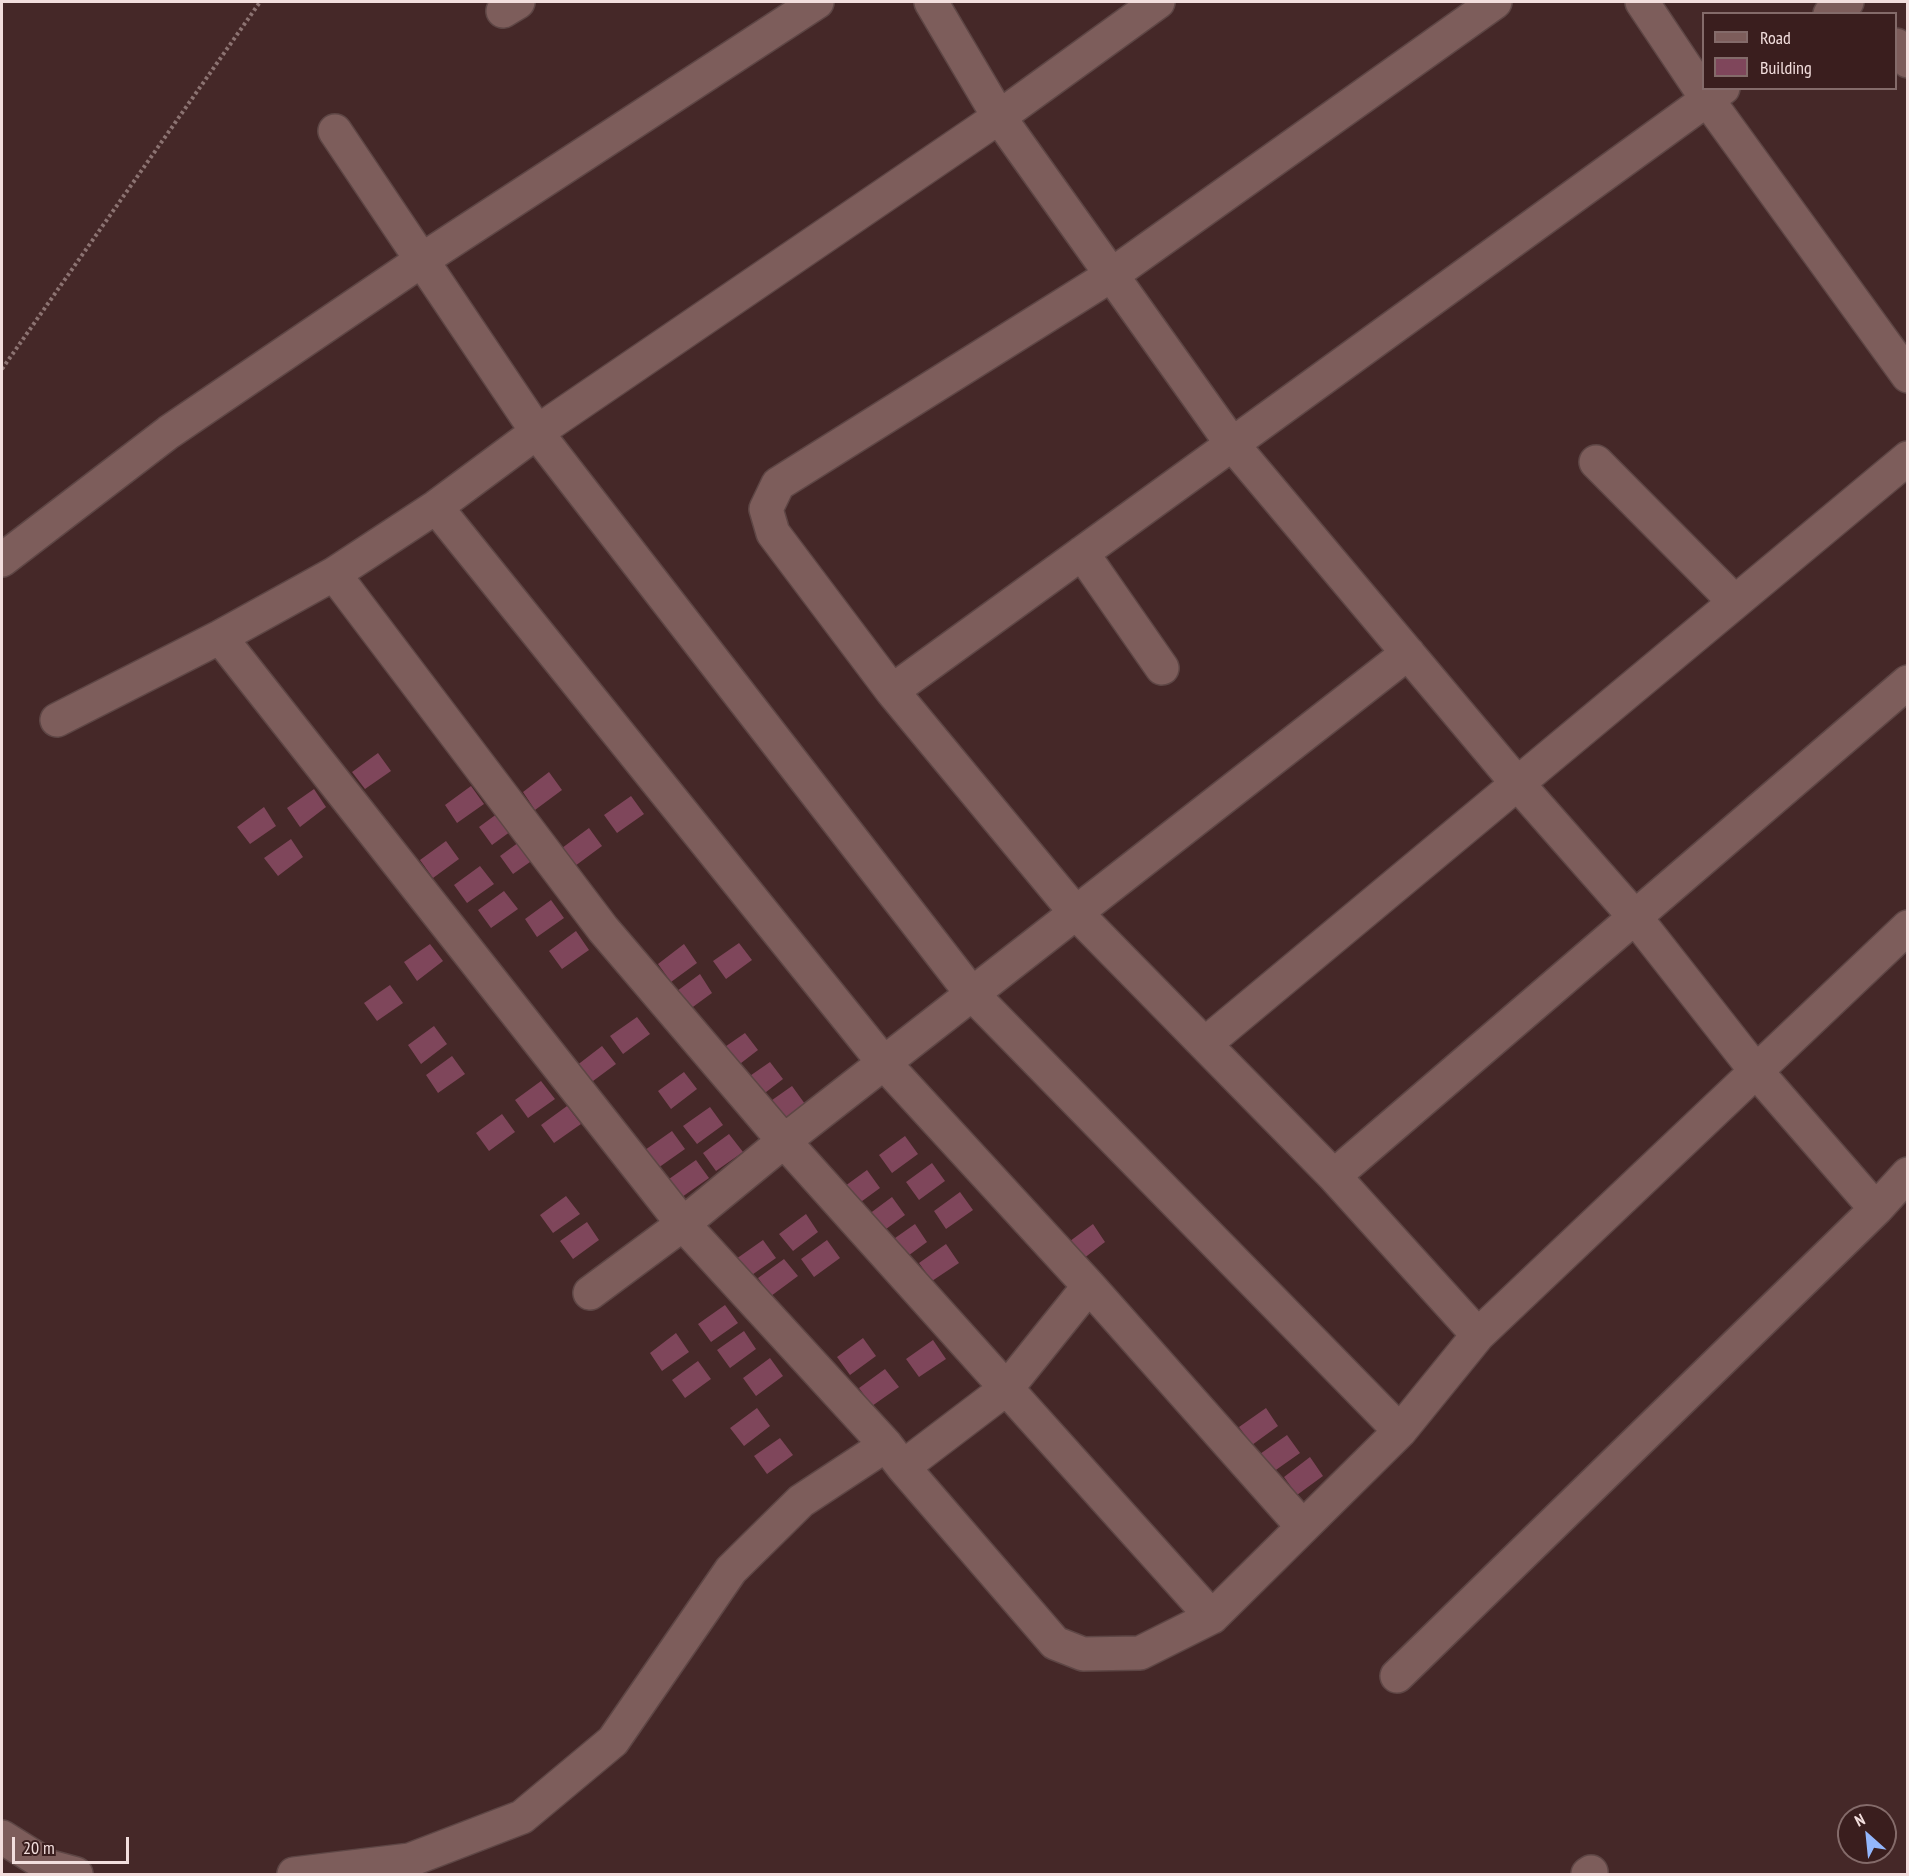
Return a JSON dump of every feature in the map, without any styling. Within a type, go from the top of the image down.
[{"type":"street","points":[[2,560],[169,432],[422,260],[817,2]]},
{"type":"street","points":[[931,2],[999,117],[1232,444],[1517,783],[1635,917],[1756,1071],[1876,1209]]},
{"type":"street","points":[[57,720],[220,637],[334,574],[436,507],[537,432],[999,117],[1158,2]]},
{"type":"street","points":[[1478,1335],[1334,1176],[1076,913],[892,691],[773,533],[766,509],[778,484],[1113,274],[1495,2]]},
{"type":"street","points":[[1642,2],[1702,78]]},
{"type":"street","points":[[1833,12],[1848,2]]},
{"type":"street","points":[[1897,46],[1908,62]]},
{"type":"street","points":[[892,691],[1715,94],[1908,376]]},
{"type":"street","points":[[335,131],[537,432],[972,994],[1400,1431]]},
{"type":"street","points":[[1205,1044],[1908,458]]},
{"type":"street","points":[[1596,462],[1735,602]]},
{"type":"street","points":[[436,507],[884,1063],[1089,1286],[1303,1527]]},
{"type":"street","points":[[1082,553],[1162,668]]},
{"type":"street","points":[[334,574],[603,929],[784,1141],[1212,1617]]},
{"type":"street","points":[[220,637],[683,1224],[895,1456],[1055,1643],[1083,1654],[1140,1653],[1212,1617],[1400,1431],[1478,1335],[1908,927]]},
{"type":"street","points":[[590,1293],[683,1224],[784,1141],[1408,653]]},
{"type":"street","points":[[1334,1176],[1908,682]]},
{"type":"street","points":[[1397,1676],[1876,1209],[1908,1174]]},
{"type":"street","points":[[294,1875],[410,1860],[522,1817],[613,1741],[731,1570],[801,1501],[895,1456],[1007,1388],[1089,1286]]},
{"type":"street","points":[[2,1838],[50,1868],[76,1875]]},
{"type":"path","points":[[2,369],[260,2]]},
{"type":"building","points":[[378,753],[391,771],[365,789],[352,772]]},
{"type":"building","points":[[549,772],[562,790],[535,810],[523,792]]},
{"type":"building","points":[[471,786],[484,804],[457,823],[445,805]]},
{"type":"building","points":[[314,789],[326,807],[300,827],[287,808]]},
{"type":"building","points":[[631,796],[644,814],[617,833],[604,815]]},
{"type":"building","points":[[264,807],[276,826],[250,844],[237,827]]},
{"type":"building","points":[[505,808],[518,826],[492,845],[479,827]]},
{"type":"building","points":[[589,828],[602,846],[575,866],[562,848]]},
{"type":"building","points":[[526,837],[540,855],[513,874],[500,856]]},
{"type":"building","points":[[291,839],[303,857],[278,876],[264,858]]},
{"type":"building","points":[[446,841],[459,859],[433,878],[420,860]]},
{"type":"building","points":[[480,866],[494,884],[467,903],[454,885]]},
{"type":"building","points":[[504,891],[518,909],[491,928],[478,910]]},
{"type":"building","points":[[551,900],[564,918],[537,937],[525,919]]},
{"type":"building","points":[[576,931],[589,950],[562,969],[549,951]]},
{"type":"building","points":[[739,943],[752,960],[726,979],[713,961]]},
{"type":"building","points":[[430,944],[443,961],[417,981],[404,962]]},
{"type":"building","points":[[684,944],[697,963],[671,982],[658,964]]},
{"type":"building","points":[[700,974],[712,993],[686,1012],[673,994]]},
{"type":"building","points":[[390,985],[403,1003],[377,1021],[364,1003]]},
{"type":"building","points":[[637,1017],[650,1034],[623,1054],[610,1036]]},
{"type":"building","points":[[434,1026],[447,1044],[421,1064],[408,1045]]},
{"type":"building","points":[[745,1033],[758,1050],[732,1070],[719,1051]]},
{"type":"building","points":[[602,1046],[616,1064],[589,1084],[576,1066]]},
{"type":"building","points":[[452,1056],[465,1074],[438,1093],[426,1075]]},
{"type":"building","points":[[770,1062],[783,1079],[757,1099],[744,1080]]},
{"type":"building","points":[[684,1072],[697,1089],[671,1109],[658,1091]]},
{"type":"building","points":[[541,1081],[555,1099],[528,1118],[515,1100]]},
{"type":"building","points":[[792,1086],[805,1104],[778,1123],[765,1105]]},
{"type":"building","points":[[567,1106],[581,1124],[554,1143],[541,1125]]},
{"type":"building","points":[[710,1107],[723,1125],[697,1144],[683,1126]]},
{"type":"building","points":[[502,1114],[515,1132],[489,1151],[476,1133]]},
{"type":"building","points":[[672,1131],[685,1149],[658,1168],[645,1150]]},
{"type":"building","points":[[729,1134],[743,1152],[716,1171],[703,1153]]},
{"type":"building","points":[[905,1136],[918,1154],[892,1173],[879,1155]]},
{"type":"building","points":[[696,1160],[709,1178],[682,1197],[669,1179]]},
{"type":"building","points":[[932,1163],[945,1181],[919,1200],[906,1182]]},
{"type":"building","points":[[867,1170],[880,1188],[854,1207],[841,1189]]},
{"type":"building","points":[[960,1192],[973,1210],[946,1229],[934,1211]]},
{"type":"building","points":[[566,1196],[580,1214],[553,1233],[540,1215]]},
{"type":"building","points":[[892,1197],[905,1215],[878,1235],[865,1217]]},
{"type":"building","points":[[806,1214],[818,1232],[793,1251],[779,1234]]},
{"type":"building","points":[[587,1222],[599,1240],[573,1259],[560,1241]]},
{"type":"building","points":[[915,1224],[927,1242],[901,1261],[888,1243]]},
{"type":"building","points":[[1093,1224],[1105,1242],[1079,1262],[1066,1244]]},
{"type":"building","points":[[763,1240],[776,1258],[749,1277],[736,1259]]},
{"type":"building","points":[[827,1240],[840,1258],[814,1277],[801,1259]]},
{"type":"building","points":[[946,1244],[959,1263],[932,1281],[919,1263]]},
{"type":"building","points":[[784,1259],[798,1276],[771,1296],[758,1278]]},
{"type":"building","points":[[725,1305],[738,1323],[711,1342],[698,1324]]},
{"type":"building","points":[[744,1331],[756,1349],[730,1368],[717,1350]]},
{"type":"building","points":[[676,1333],[689,1352],[662,1371],[650,1353]]},
{"type":"building","points":[[863,1338],[876,1356],[850,1375],[837,1357]]},
{"type":"building","points":[[933,1340],[946,1359],[919,1377],[906,1359]]},
{"type":"building","points":[[770,1358],[783,1376],[756,1396],[743,1378]]},
{"type":"building","points":[[698,1361],[711,1379],[685,1398],[672,1380]]},
{"type":"building","points":[[885,1369],[899,1387],[872,1406],[859,1388]]},
{"type":"building","points":[[757,1408],[770,1426],[744,1446],[730,1428]]},
{"type":"building","points":[[1266,1408],[1278,1426],[1252,1445],[1239,1427]]},
{"type":"building","points":[[1287,1435],[1300,1453],[1273,1472],[1260,1454]]},
{"type":"building","points":[[780,1438],[793,1455],[767,1474],[754,1456]]},
{"type":"building","points":[[1310,1457],[1323,1476],[1297,1495],[1284,1477]]}]
